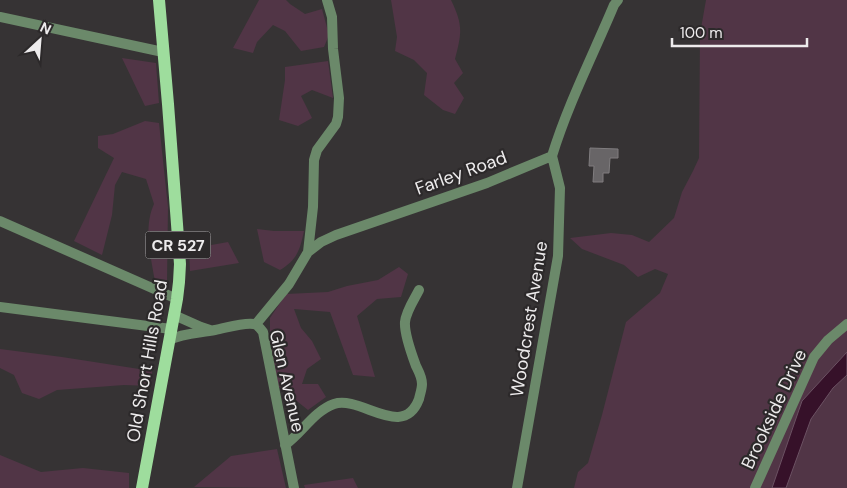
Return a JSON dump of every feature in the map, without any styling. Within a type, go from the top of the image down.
[{"type":"main road","name":"Old Short Hills Road","points":[[142,488],[177,299],[180,264],[158,0]]},
{"type":"street","points":[[308,252],[313,207],[314,160],[317,150],[336,124],[338,117],[339,98],[332,49],[332,17],[328,0]]},
{"type":"street","points":[[552,156],[583,77],[614,5],[618,0]]},
{"type":"street","points":[[0,17],[163,52]]},
{"type":"street","name":"Farley Road","points":[[256,324],[290,284],[308,252],[321,242],[336,235],[487,183],[552,156]]},
{"type":"street","name":"Woodcrest Avenue","points":[[517,488],[558,256],[560,188],[552,156]]},
{"type":"street","points":[[0,221],[177,299]]},
{"type":"street","points":[[285,445],[315,416],[335,404],[346,403],[395,417],[402,416],[413,408],[421,392],[422,379],[411,350],[405,321],[419,290]]},
{"type":"street","points":[[0,306],[170,334]]},
{"type":"street","points":[[174,315],[201,328],[213,331]]},
{"type":"street","name":"Glen Avenue","points":[[170,334],[174,337],[245,324],[256,324],[263,332],[294,488]]},
{"type":"street","name":"Brookside Drive","points":[[755,488],[814,357],[828,340],[847,324]]},
{"type":"shaded area","points":[[259,0],[286,0],[305,14],[322,9],[329,35],[324,47],[301,51],[285,31],[273,25],[257,42],[253,53],[233,48]]},
{"type":"shaded area","points":[[391,0],[451,0],[458,16],[460,29],[455,59],[463,73],[454,83],[464,98],[455,114],[443,110],[424,95],[427,73],[414,60],[395,51],[397,37]]},
{"type":"shaded area","points":[[706,0],[847,0],[847,352],[802,401],[772,488],[574,488],[578,472],[588,463],[626,322],[660,293],[668,274],[655,269],[638,277],[624,265],[582,249],[570,238],[611,233],[632,235],[649,242],[674,218],[682,192],[699,158],[700,34]]},
{"type":"shaded area","points":[[122,58],[156,63],[159,103],[145,106]]},
{"type":"shaded area","points":[[328,61],[333,98],[312,90],[301,96],[312,118],[298,126],[279,120],[285,67]]},
{"type":"shaded area","points":[[145,121],[159,123],[168,207],[167,283],[155,282],[148,233],[154,204],[146,179],[122,172],[115,185],[112,215],[102,255],[74,241],[114,158],[98,148],[98,136],[113,134]]},
{"type":"shaded area","points":[[257,229],[304,231],[299,249],[294,258],[280,270],[264,262]]},
{"type":"shaded area","points":[[228,242],[239,263],[190,271],[189,249]]},
{"type":"shaded area","points":[[399,267],[408,274],[401,297],[377,299],[357,316],[375,377],[353,375],[330,312],[294,309],[301,328],[312,341],[321,359],[307,369],[302,384],[318,384],[326,397],[308,410],[278,386],[270,341],[270,318],[286,294],[328,292],[378,280]]},
{"type":"shaded area","points":[[0,349],[152,371],[151,386],[124,385],[57,390],[39,399],[22,393],[14,375],[0,368]]},
{"type":"shaded area","points":[[847,352],[847,375],[833,388],[811,419],[786,488],[772,488],[802,401]]},
{"type":"shaded area","points":[[847,375],[847,488],[786,488],[811,419],[833,388]]},
{"type":"shaded area","points":[[277,449],[286,488],[194,487],[231,456]]},
{"type":"shaded area","points":[[0,455],[41,472],[83,468],[129,473],[129,488],[0,488]]},
{"type":"shaded area","points":[[353,478],[358,488],[305,488],[304,485]]},
{"type":"building","points":[[590,148],[618,149],[618,158],[610,158],[609,173],[603,173],[603,182],[593,182],[594,166],[589,166]]}]
